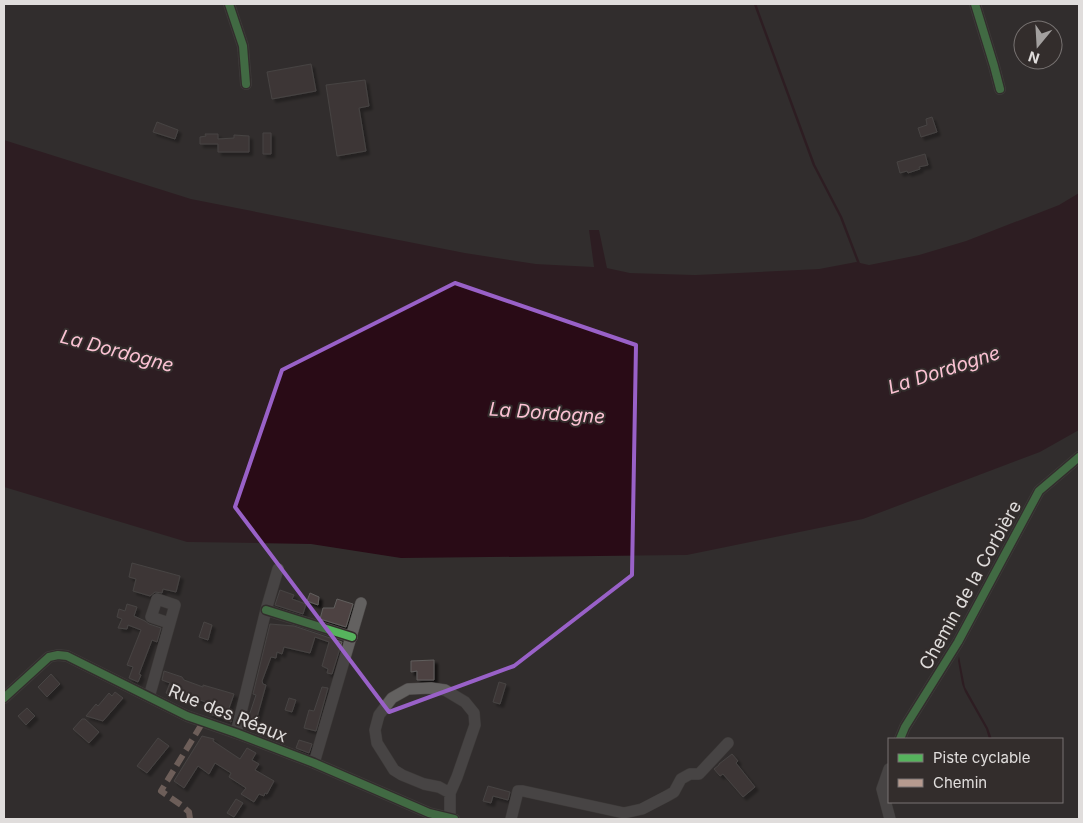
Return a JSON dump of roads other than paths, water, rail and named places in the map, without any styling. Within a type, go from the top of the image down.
[{"type":"street","points":[[229,4],[243,46],[246,84]]},
{"type":"street","points":[[974,4],[1000,89]]},
{"type":"street","name":"Chemin de la Corbière","points":[[900,738],[905,727],[958,642],[1039,491],[1079,456]]},
{"type":"street","points":[[236,733],[278,569]]},
{"type":"street","points":[[314,763],[361,603]]},
{"type":"street","points":[[266,610],[352,637]]},
{"type":"street","points":[[149,697],[169,623]]},
{"type":"street","name":"Rue des Réaux","points":[[4,698],[49,657],[67,656],[187,716],[314,763],[429,813],[452,819]]},
{"type":"street","points":[[450,793],[439,787],[424,784],[402,775],[394,770],[377,743],[375,730],[379,715],[392,698],[408,689],[431,688],[445,690],[465,702],[474,713],[475,725],[450,793],[452,819]]},
{"type":"street","points":[[511,819],[518,792],[523,791],[624,813],[642,808],[674,792],[681,779],[690,774],[699,774],[728,743]]},
{"type":"street","points":[[888,772],[882,790],[890,819]]},
{"type":"water","name":"La Dordogne","points":[[4,140],[191,199],[465,253],[536,264],[594,267],[589,230],[599,230],[607,268],[630,273],[695,275],[819,269],[856,262],[869,265],[919,255],[966,241],[1059,205],[1079,193],[1079,430],[1040,452],[863,519],[687,555],[401,558],[311,544],[187,542],[4,487]]},
{"type":"water","points":[[959,656],[965,687],[992,738],[989,738],[986,729],[965,692],[958,661]]},
{"type":"waterway","points":[[755,4],[814,165],[841,217],[859,264]]}]
